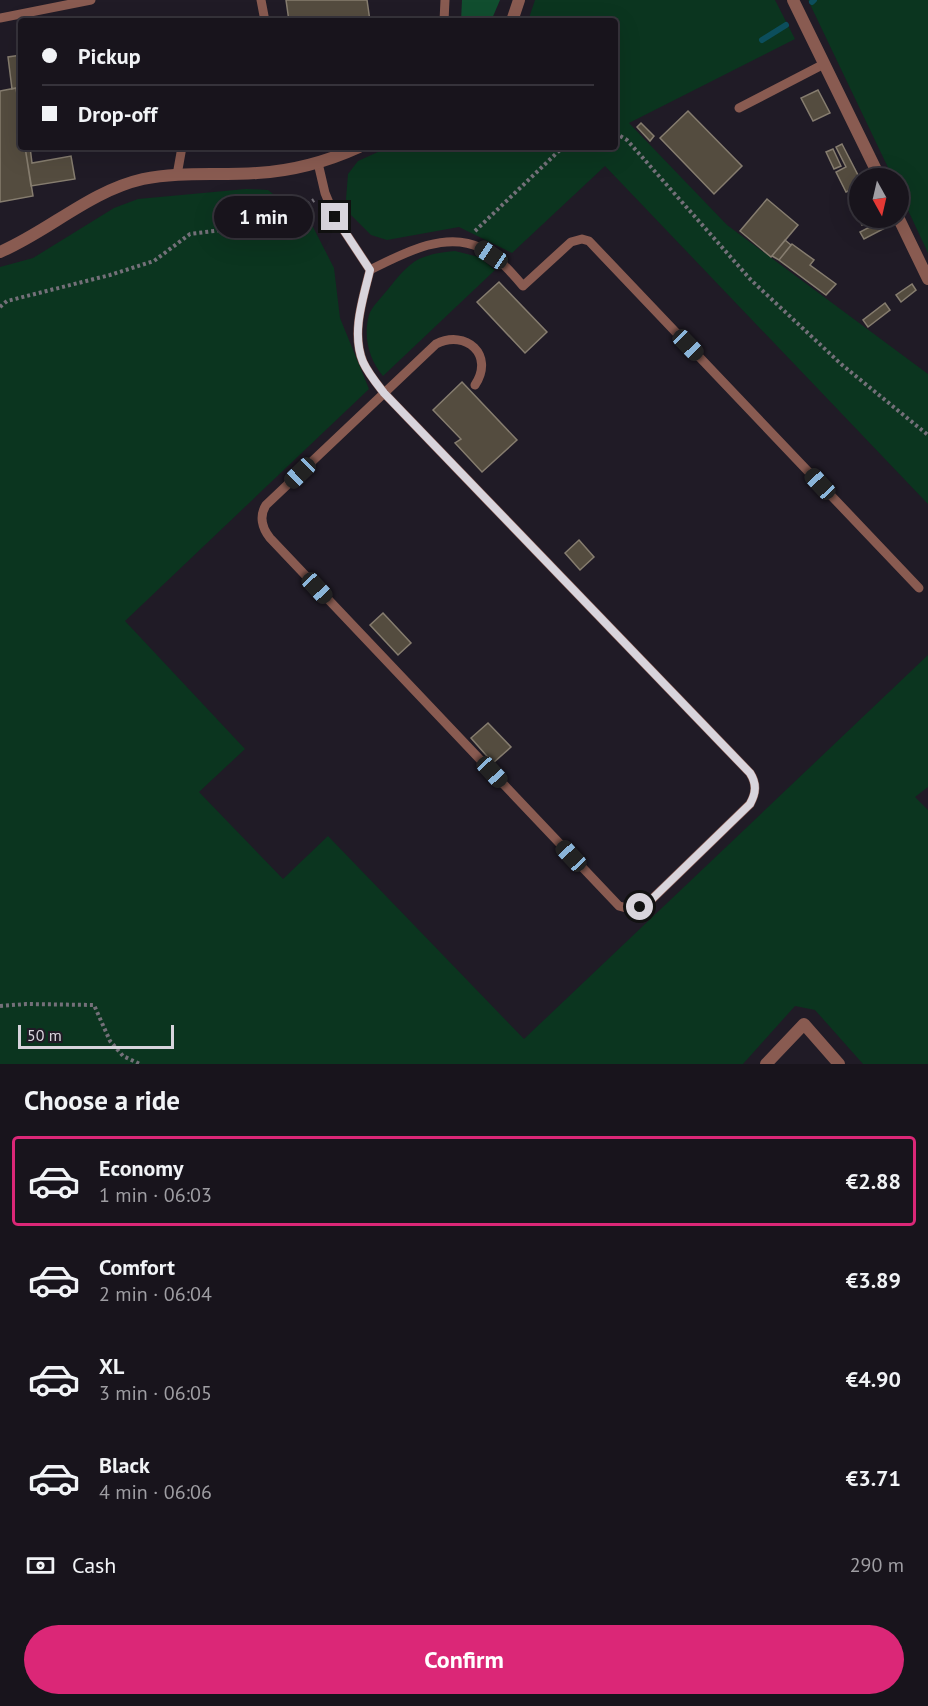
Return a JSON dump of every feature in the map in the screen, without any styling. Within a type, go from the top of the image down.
[{"type":"street","points":[[513,18],[519,0]]},
{"type":"street","points":[[793,0],[875,168]]},
{"type":"street","points":[[0,252],[24,242],[116,188],[141,180],[177,175],[284,171],[318,163],[350,150]]},
{"type":"street","points":[[903,228],[928,279]]},
{"type":"street","points":[[766,1064],[804,1024],[839,1064]]},
{"type":"lane","points":[[0,18],[91,0]]},
{"type":"lane","points":[[261,0],[264,18]]},
{"type":"lane","points":[[444,18],[445,0]]},
{"type":"lane","points":[[739,108],[824,64]]},
{"type":"lane","points":[[177,175],[181,150]]},
{"type":"lane","points":[[318,163],[325,193],[335,217],[370,270],[360,310],[359,350],[364,364],[384,393],[754,779],[754,796],[750,804],[650,901],[640,907],[619,906],[265,532],[262,511],[267,505],[384,393],[436,344],[444,340],[456,339],[472,345],[480,359],[482,369],[475,385]]},
{"type":"lane","points":[[370,270],[424,246],[443,242],[457,243],[480,248],[502,263],[523,286],[571,242],[582,239],[589,241],[919,588]]},
{"type":"path","points":[[618,135],[627,140],[751,280],[841,364],[928,435]]},
{"type":"path","points":[[457,243],[481,227],[560,150]]},
{"type":"path","points":[[0,307],[7,301],[154,261],[190,234],[278,223],[325,193]]},
{"type":"path","points":[[0,1006],[94,1005],[110,1041],[123,1056],[140,1064]]},
{"type":"green space","points":[[462,0],[500,0],[492,18],[461,18]]},
{"type":"green space","points":[[535,0],[775,0],[795,39],[629,123],[727,225],[928,374],[928,504],[605,166],[512,253],[459,227],[387,240],[371,235],[349,213],[346,199],[348,174],[358,161],[382,150],[618,150],[618,18],[529,18]]},
{"type":"green space","points":[[808,0],[928,0],[928,253],[909,212],[909,168],[888,168]]},
{"type":"green space","points":[[246,189],[268,190],[312,225],[334,268],[340,318],[369,389],[125,621],[245,749],[199,792],[283,879],[328,836],[524,1039],[928,655],[928,787],[915,797],[928,810],[928,1064],[863,1064],[815,1010],[795,1006],[743,1064],[0,1064],[0,267],[33,258],[114,208],[138,199]]},
{"type":"green space","points":[[455,251],[479,257],[495,270],[383,376],[368,347],[367,323],[370,312],[406,268],[423,257]]},
{"type":"building","points":[[286,0],[367,0],[370,18],[289,18]]},
{"type":"building","points":[[18,55],[18,101],[16,88],[12,89],[8,57]]},
{"type":"building","points":[[16,88],[18,150],[25,150],[33,196],[0,202],[0,91]]},
{"type":"building","points":[[818,90],[830,113],[813,121],[801,98]]},
{"type":"building","points":[[688,111],[742,166],[714,194],[660,138]]},
{"type":"building","points":[[641,123],[654,136],[650,141],[637,127]]},
{"type":"building","points":[[842,144],[854,168],[849,168],[849,191],[846,192],[836,172],[846,167],[836,147]]},
{"type":"building","points":[[833,149],[841,166],[834,169],[826,152]]},
{"type":"building","points":[[25,150],[30,150],[32,163],[71,156],[75,179],[31,186]]},
{"type":"building","points":[[767,199],[798,225],[771,257],[740,231]]},
{"type":"building","points":[[868,228],[885,228],[864,239],[860,232]]},
{"type":"building","points":[[785,240],[791,245],[779,260],[772,256]]},
{"type":"building","points":[[792,244],[814,260],[810,265],[836,284],[826,295],[779,260]]},
{"type":"building","points":[[499,282],[547,332],[525,353],[477,302]]},
{"type":"building","points":[[912,284],[916,290],[901,302],[896,295]]},
{"type":"building","points":[[885,303],[890,310],[868,327],[863,320]]},
{"type":"building","points":[[462,382],[517,440],[482,472],[455,443],[461,439],[433,410]]},
{"type":"building","points":[[579,540],[594,557],[580,570],[565,553]]},
{"type":"building","points":[[383,613],[411,643],[398,655],[370,625]]},
{"type":"building","points":[[488,723],[511,747],[493,763],[471,738]]},
{"type":"waterway","points":[[762,40],[786,25]]},
{"type":"route","points":[[335,217],[370,270],[360,310],[359,350],[364,364],[384,393],[754,779],[756,788],[750,804],[650,901],[640,907]]}]
